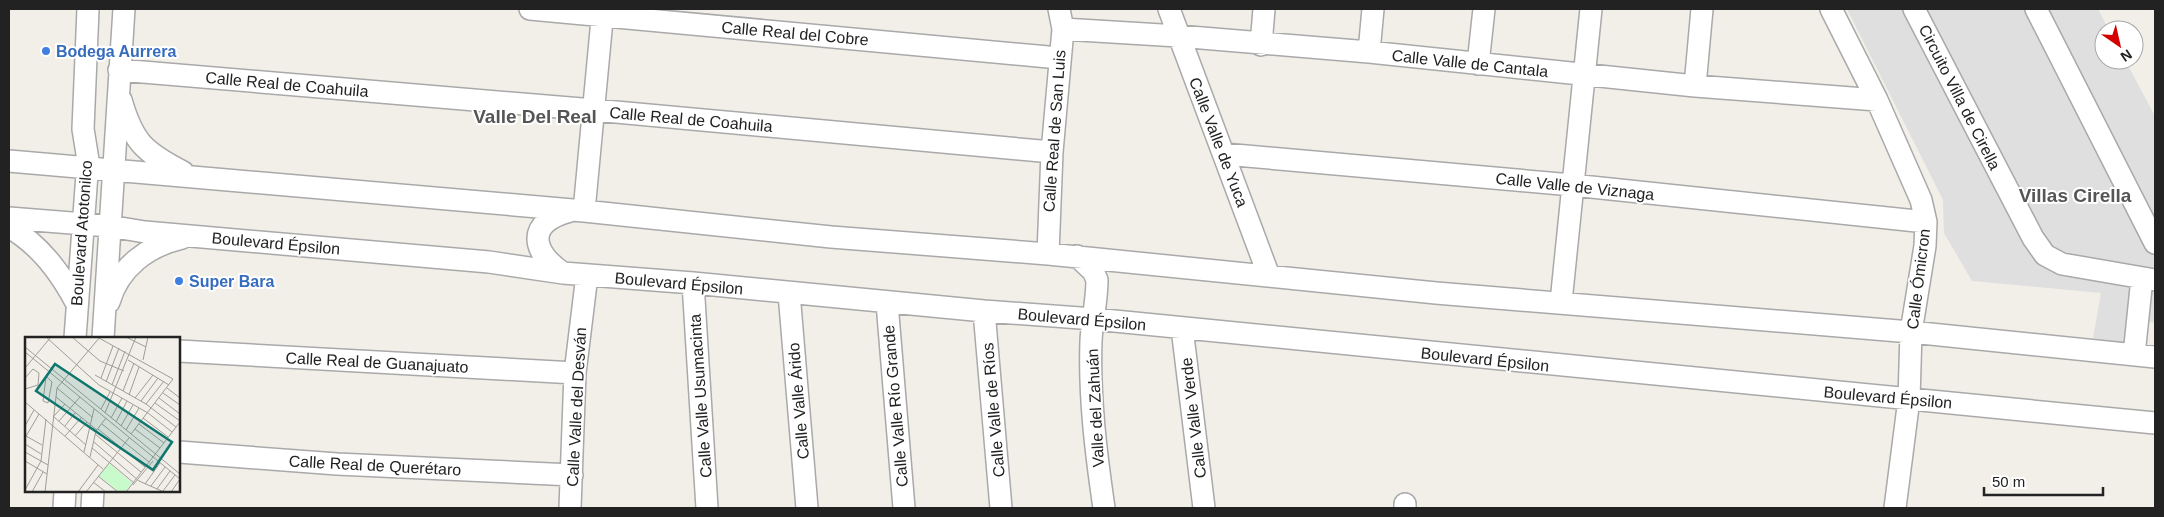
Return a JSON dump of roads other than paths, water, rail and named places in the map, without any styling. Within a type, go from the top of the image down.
[{"type":"street","name":"Boulevard Atotonilco","points":[[75,337],[88,160],[83,129],[88,9]]},
{"type":"street","name":"Boulevard Atotonilco","points":[[103,328],[124,9]]},
{"type":"street","name":"Calle Real del Cobre","points":[[530,9],[603,12],[1059,58]]},
{"type":"street","name":"Calle Valle de Yuca","points":[[1169,9],[1269,276]]},
{"type":"street","points":[[1261,45],[1264,9]]},
{"type":"street","points":[[1369,52],[1373,9]]},
{"type":"street","points":[[1478,64],[1484,9]]},
{"type":"street","points":[[1560,302],[1591,9]]},
{"type":"street","points":[[1695,86],[1702,9]]},
{"type":"street","name":"Calle Ómicron","points":[[1831,9],[1877,100],[1921,200],[1926,222],[1925,246],[1911,332],[1909,399],[1895,508]]},
{"type":"street","name":"Circuito Villa de Cirella","points":[[1914,9],[2045,256],[2062,264],[2149,279],[2145,356]]},
{"type":"street","points":[[2036,9],[2155,243]]},
{"type":"street","points":[[578,210],[594,110],[603,12]]},
{"type":"street","name":"Calle Valle de Cantala","points":[[1060,19],[1178,36],[1261,45],[1369,52],[1584,76],[1877,100]]},
{"type":"street","name":"Calle Real de San Luis","points":[[1048,254],[1060,19]]},
{"type":"street","points":[[119,80],[127,121],[140,143],[159,159],[190,175]]},
{"type":"street","name":"Calle Real de Coahuila","points":[[119,80],[594,110],[1052,152]]},
{"type":"street","name":"Calle Valle de Viznaga","points":[[1224,154],[1572,185],[1926,222]]},
{"type":"street","points":[[9,161],[190,175],[578,210],[831,237],[1077,256],[1436,293],[1911,332],[2145,356]]},
{"type":"street","points":[[563,273],[541,254],[538,246],[538,236],[543,226],[550,219],[578,210]]},
{"type":"street","name":"Boulevard Épsilon","points":[[9,218],[489,262],[563,273],[693,283],[887,303],[1094,319],[2155,423]]},
{"type":"street","points":[[9,227],[34,244],[50,260],[64,278],[77,304]]},
{"type":"street","points":[[103,328],[117,282],[125,270],[152,248],[192,236]]},
{"type":"street","name":"Valle del Zahuán","points":[[1077,256],[1093,271],[1097,280],[1092,340],[1092,412],[1104,508]]},
{"type":"street","name":"Calle Valle del Desván","points":[[570,508],[575,373],[587,275]]},
{"type":"street","name":"Calle Valle Usumacinta","points":[[693,283],[707,508]]},
{"type":"street","name":"Calle Valle Árido","points":[[789,293],[807,508]]},
{"type":"street","name":"Calle Valle Río Grande","points":[[887,303],[904,508]]},
{"type":"street","name":"Calle Valle de Ríos","points":[[984,311],[1001,508]]},
{"type":"street","name":"Calle Valle Verde","points":[[1182,328],[1204,508]]},
{"type":"street","name":"Calle Real de Guanajuato","points":[[180,351],[575,373]]},
{"type":"street","name":"Calle Real de Querétaro","points":[[180,452],[337,464],[572,475]]},
{"type":"street","points":[[64,508],[65,492]]},
{"type":"street","points":[[92,508],[93,492]]},
{"type":"place","name":"Bodega Aurrera","points":[[46,51]]},
{"type":"place","name":"Super Bara","points":[[179,281]]},
{"type":"district","name":"Valle Del Real","points":[[535,116]]},
{"type":"district","name":"Villas Cirella","points":[[2075,195]]}]
